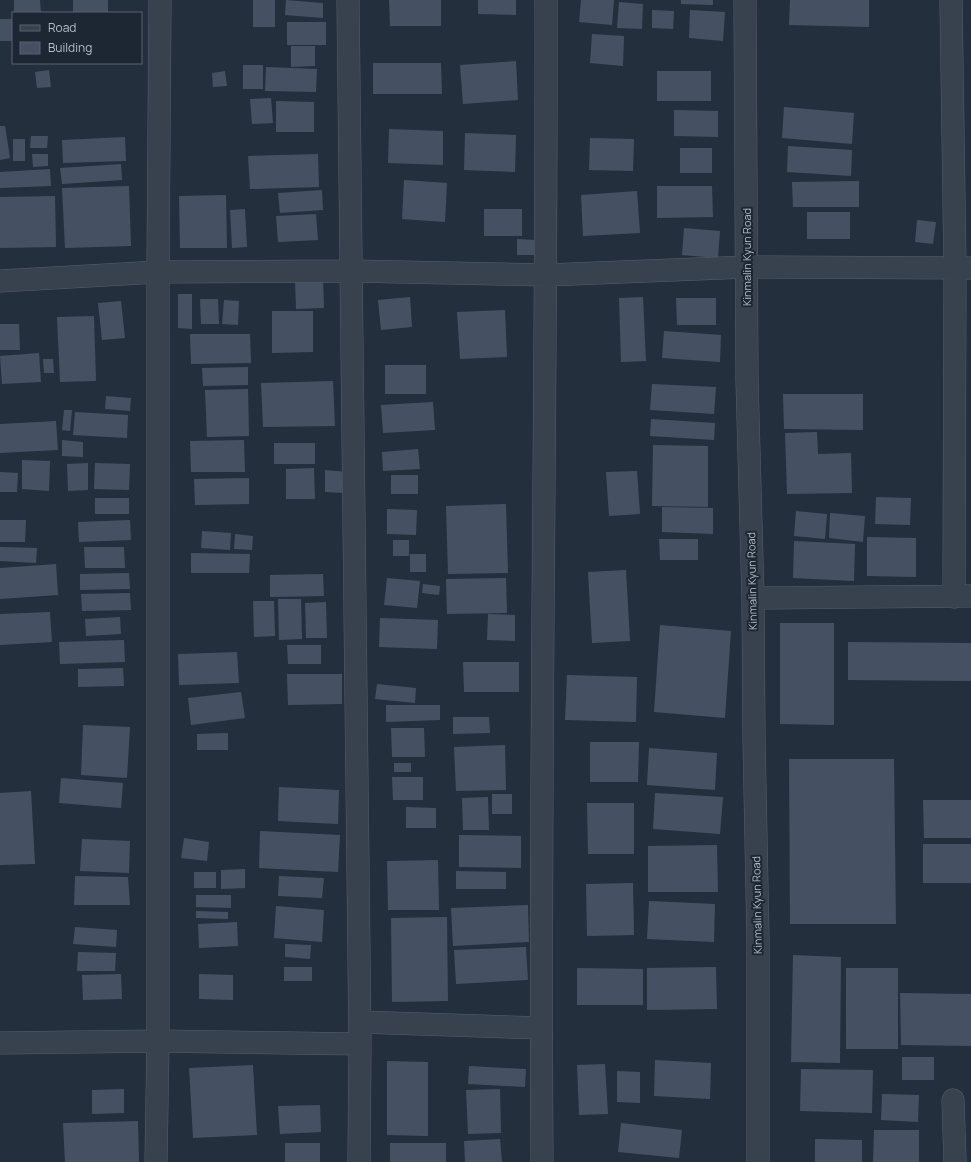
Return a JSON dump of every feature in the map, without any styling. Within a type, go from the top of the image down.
[{"type":"street","points":[[156,1162],[158,1040],[158,272],[160,0]]},
{"type":"street","points":[[348,0],[360,1022],[359,1162]]},
{"type":"street","points":[[542,1162],[541,1028],[547,275],[546,0]]},
{"type":"street","name":"Kinmalin Kyun Road","points":[[745,0],[747,380],[753,598],[758,939],[758,1162]]},
{"type":"street","points":[[753,598],[962,596],[963,268],[951,0]]},
{"type":"street","points":[[0,281],[158,272],[352,271],[547,275],[747,267],[963,268]]},
{"type":"street","points":[[360,1022],[541,1028]]},
{"type":"street","points":[[0,1043],[158,1040],[360,1044]]},
{"type":"street","points":[[953,1100],[955,1162]]},
{"type":"building","points":[[14,0],[40,0],[41,12],[14,12]]},
{"type":"building","points":[[73,0],[108,0],[108,12],[73,12]]},
{"type":"building","points":[[253,0],[275,0],[275,27],[253,27]]},
{"type":"building","points":[[286,0],[323,3],[323,18],[285,15]]},
{"type":"building","points":[[389,0],[441,0],[441,26],[390,26]]},
{"type":"building","points":[[478,0],[516,0],[516,15],[478,14]]},
{"type":"building","points":[[581,0],[614,0],[612,25],[579,22]]},
{"type":"building","points":[[681,0],[713,0],[713,5],[681,4]]},
{"type":"building","points":[[790,0],[869,0],[869,27],[789,25]]},
{"type":"building","points":[[619,2],[643,4],[642,29],[617,28]]},
{"type":"building","points":[[652,10],[674,11],[673,29],[652,28]]},
{"type":"building","points":[[690,10],[725,12],[723,41],[689,38]]},
{"type":"building","points":[[0,19],[12,19],[12,41],[0,41]]},
{"type":"building","points":[[287,22],[326,22],[326,45],[287,45]]},
{"type":"building","points":[[592,34],[624,36],[623,66],[590,63]]},
{"type":"building","points":[[291,46],[315,46],[315,66],[291,67]]},
{"type":"building","points":[[516,61],[518,100],[463,104],[460,65]]},
{"type":"building","points":[[373,63],[441,63],[442,94],[373,94]]},
{"type":"building","points":[[243,65],[263,65],[263,89],[243,89]]},
{"type":"building","points":[[266,67],[317,69],[316,92],[265,91]]},
{"type":"building","points":[[49,70],[51,87],[37,88],[35,72]]},
{"type":"building","points":[[225,71],[227,86],[213,87],[212,73]]},
{"type":"building","points":[[657,71],[711,71],[711,101],[657,101]]},
{"type":"building","points":[[271,98],[273,123],[252,124],[250,99]]},
{"type":"building","points":[[276,101],[314,102],[314,132],[276,132]]},
{"type":"building","points":[[784,107],[854,113],[852,144],[782,138]]},
{"type":"building","points":[[674,110],[718,111],[718,137],[674,136]]},
{"type":"building","points":[[0,126],[5,126],[10,158],[0,160]]},
{"type":"building","points":[[389,129],[443,131],[443,165],[388,163]]},
{"type":"building","points":[[465,133],[516,135],[515,172],[464,170]]},
{"type":"building","points":[[31,136],[48,136],[47,148],[30,148]]},
{"type":"building","points":[[125,137],[126,161],[63,163],[62,140]]},
{"type":"building","points":[[590,138],[634,139],[633,171],[589,170]]},
{"type":"building","points":[[13,139],[25,139],[25,161],[13,161]]},
{"type":"building","points":[[788,146],[852,150],[851,176],[787,172]]},
{"type":"building","points":[[680,148],[712,148],[712,173],[680,173]]},
{"type":"building","points":[[32,154],[48,154],[48,166],[33,167]]},
{"type":"building","points":[[318,154],[319,187],[250,189],[248,156]]},
{"type":"building","points":[[121,164],[122,180],[62,184],[60,168]]},
{"type":"building","points":[[50,169],[51,186],[0,188],[0,172]]},
{"type":"building","points":[[404,180],[447,183],[445,222],[402,219]]},
{"type":"building","points":[[859,181],[859,207],[793,207],[792,182]]},
{"type":"building","points":[[129,186],[131,246],[65,248],[62,188]]},
{"type":"building","points":[[657,186],[712,186],[713,217],[657,218]]},
{"type":"building","points":[[322,190],[323,210],[280,213],[278,193]]},
{"type":"building","points":[[637,191],[640,233],[583,236],[581,195]]},
{"type":"building","points":[[226,195],[227,248],[180,248],[179,196]]},
{"type":"building","points":[[55,196],[56,247],[0,248],[0,197]]},
{"type":"building","points":[[245,209],[247,247],[232,248],[230,210]]},
{"type":"building","points":[[484,209],[522,209],[522,236],[484,236]]},
{"type":"building","points":[[807,212],[850,212],[850,239],[807,239]]},
{"type":"building","points":[[316,214],[318,240],[278,242],[276,216]]},
{"type":"building","points":[[917,220],[936,222],[933,244],[915,242]]},
{"type":"building","points":[[684,228],[720,231],[718,258],[682,255]]},
{"type":"building","points":[[517,239],[535,240],[534,255],[517,255]]},
{"type":"building","points":[[323,279],[324,308],[296,309],[295,280]]},
{"type":"building","points":[[178,294],[192,294],[192,329],[178,328]]},
{"type":"building","points":[[410,297],[412,327],[381,330],[378,300]]},
{"type":"building","points":[[643,297],[646,361],[621,362],[619,298]]},
{"type":"building","points":[[676,298],[716,298],[716,325],[677,325]]},
{"type":"building","points":[[200,299],[218,299],[219,324],[201,324]]},
{"type":"building","points":[[224,300],[239,301],[238,325],[222,324]]},
{"type":"building","points":[[121,301],[125,338],[102,340],[98,303]]},
{"type":"building","points":[[505,310],[507,357],[460,359],[457,312]]},
{"type":"building","points":[[272,311],[313,311],[313,352],[272,353]]},
{"type":"building","points":[[94,316],[96,381],[60,382],[57,317]]},
{"type":"building","points":[[0,324],[19,324],[20,350],[0,350]]},
{"type":"building","points":[[664,331],[721,335],[720,362],[662,358]]},
{"type":"building","points":[[190,334],[250,334],[251,363],[191,364]]},
{"type":"building","points":[[39,353],[41,382],[2,384],[0,356]]},
{"type":"building","points":[[43,359],[53,359],[54,373],[44,373]]},
{"type":"building","points":[[385,365],[426,365],[426,394],[385,394]]},
{"type":"building","points":[[248,367],[248,385],[203,386],[202,368]]},
{"type":"building","points":[[333,381],[335,426],[263,427],[261,383]]},
{"type":"building","points":[[652,384],[716,387],[714,414],[650,410]]},
{"type":"building","points":[[248,389],[249,436],[207,437],[205,390]]},
{"type":"building","points":[[783,394],[863,394],[863,430],[784,429]]},
{"type":"building","points":[[106,396],[131,398],[130,411],[105,409]]},
{"type":"building","points":[[433,402],[435,430],[383,433],[381,405]]},
{"type":"building","points":[[64,410],[72,410],[70,431],[62,430]]},
{"type":"building","points":[[75,412],[128,415],[127,438],[73,435]]},
{"type":"building","points":[[651,419],[715,423],[714,440],[650,436]]},
{"type":"building","points":[[56,421],[58,450],[0,453],[0,424]]},
{"type":"building","points":[[817,432],[818,454],[851,453],[852,493],[787,494],[785,433]]},
{"type":"building","points":[[62,440],[83,442],[83,457],[62,456]]},
{"type":"building","points":[[244,440],[245,472],[191,472],[190,441]]},
{"type":"building","points":[[274,443],[315,443],[315,464],[274,464]]},
{"type":"building","points":[[653,445],[708,446],[708,507],[652,506]]},
{"type":"building","points":[[418,449],[420,469],[383,471],[382,452]]},
{"type":"building","points":[[22,460],[50,461],[49,491],[22,489]]},
{"type":"building","points":[[88,463],[88,490],[68,491],[67,464]]},
{"type":"building","points":[[95,463],[130,464],[129,490],[94,489]]},
{"type":"building","points":[[314,468],[315,499],[286,499],[286,469]]},
{"type":"building","points":[[325,470],[347,472],[346,493],[325,492]]},
{"type":"building","points":[[637,471],[640,514],[609,516],[606,472]]},
{"type":"building","points":[[0,472],[18,473],[17,492],[0,492]]},
{"type":"building","points":[[391,475],[418,475],[418,494],[391,494]]},
{"type":"building","points":[[249,478],[249,504],[195,505],[194,479]]},
{"type":"building","points":[[876,497],[911,498],[910,525],[875,524]]},
{"type":"building","points":[[95,498],[129,498],[129,514],[95,514]]},
{"type":"building","points":[[506,504],[508,573],[448,574],[446,506]]},
{"type":"building","points":[[662,507],[713,508],[713,534],[662,532]]},
{"type":"building","points":[[387,509],[417,510],[416,535],[387,534]]},
{"type":"building","points":[[796,511],[827,514],[825,539],[794,536]]},
{"type":"building","points":[[830,513],[865,516],[863,542],[829,538]]},
{"type":"building","points":[[0,520],[26,520],[25,542],[0,542]]},
{"type":"building","points":[[130,520],[131,540],[79,542],[78,522]]},
{"type":"building","points":[[202,531],[231,533],[230,550],[201,548]]},
{"type":"building","points":[[235,534],[253,536],[252,550],[234,549]]},
{"type":"building","points":[[867,537],[916,538],[916,577],[867,576]]},
{"type":"building","points":[[659,539],[698,539],[698,560],[660,560]]},
{"type":"building","points":[[393,540],[409,540],[409,556],[393,556]]},
{"type":"building","points":[[794,541],[855,544],[854,581],[793,578]]},
{"type":"building","points":[[0,547],[37,548],[36,563],[0,561]]},
{"type":"building","points":[[84,547],[124,547],[125,568],[85,568]]},
{"type":"building","points":[[191,553],[250,554],[249,573],[191,573]]},
{"type":"building","points":[[410,554],[426,554],[426,572],[410,572]]},
{"type":"building","points":[[56,564],[58,595],[0,599],[0,568]]},
{"type":"building","points":[[626,570],[630,641],[592,643],[588,572]]},
{"type":"building","points":[[129,573],[130,589],[80,590],[80,574]]},
{"type":"building","points":[[323,574],[324,596],[270,597],[270,575]]},
{"type":"building","points":[[387,578],[420,581],[417,608],[384,605]]},
{"type":"building","points":[[506,578],[507,613],[447,614],[446,579]]},
{"type":"building","points":[[423,584],[440,586],[439,595],[422,593]]},
{"type":"building","points":[[130,593],[131,610],[82,611],[81,594]]},
{"type":"building","points":[[278,599],[301,599],[302,639],[279,640]]},
{"type":"building","points":[[253,601],[274,601],[275,636],[254,637]]},
{"type":"building","points":[[326,602],[327,638],[306,638],[305,603]]},
{"type":"building","points":[[50,612],[52,642],[0,645],[0,614]]},
{"type":"building","points":[[488,614],[515,615],[515,641],[487,640]]},
{"type":"building","points":[[120,617],[121,634],[86,636],[85,619]]},
{"type":"building","points":[[380,618],[438,620],[437,649],[379,647]]},
{"type":"building","points":[[780,623],[834,623],[834,725],[780,724]]},
{"type":"building","points":[[660,625],[731,631],[725,718],[654,712]]},
{"type":"building","points":[[124,640],[125,662],[60,664],[59,642]]},
{"type":"building","points":[[848,642],[971,643],[971,681],[848,680]]},
{"type":"building","points":[[287,645],[321,645],[321,664],[288,664]]},
{"type":"building","points":[[237,652],[239,683],[179,685],[178,654]]},
{"type":"building","points":[[463,662],[519,662],[519,692],[464,692]]},
{"type":"building","points":[[123,668],[124,686],[78,687],[78,669]]},
{"type":"building","points":[[287,674],[342,674],[342,704],[288,705]]},
{"type":"building","points":[[567,675],[637,677],[636,722],[565,720]]},
{"type":"building","points":[[377,684],[416,688],[415,703],[375,699]]},
{"type":"building","points":[[241,692],[245,718],[191,725],[188,698]]},
{"type":"building","points":[[386,705],[440,705],[440,720],[386,722]]},
{"type":"building","points":[[453,717],[489,717],[490,733],[453,734]]},
{"type":"building","points":[[83,725],[130,727],[127,778],[81,775]]},
{"type":"building","points":[[391,728],[424,728],[425,757],[392,757]]},
{"type":"building","points":[[228,733],[228,750],[197,750],[197,734]]},
{"type":"building","points":[[590,742],[639,742],[638,782],[590,782]]},
{"type":"building","points":[[505,745],[506,790],[456,791],[454,747]]},
{"type":"building","points":[[649,748],[717,753],[715,790],[647,785]]},
{"type":"building","points":[[789,759],[894,759],[896,924],[790,924]]},
{"type":"building","points":[[394,763],[411,763],[411,772],[394,772]]},
{"type":"building","points":[[392,777],[423,777],[423,800],[393,800]]},
{"type":"building","points":[[61,778],[123,783],[121,808],[59,803]]},
{"type":"building","points":[[279,787],[339,790],[338,824],[278,821]]},
{"type":"building","points":[[31,791],[35,864],[0,865],[0,793]]},
{"type":"building","points":[[655,793],[723,797],[720,834],[653,829]]},
{"type":"building","points":[[492,794],[512,794],[512,814],[492,814]]},
{"type":"building","points":[[488,797],[489,830],[463,830],[462,798]]},
{"type":"building","points":[[923,800],[971,800],[971,838],[924,838]]},
{"type":"building","points":[[587,803],[634,803],[634,854],[588,854]]},
{"type":"building","points":[[406,807],[436,808],[436,828],[406,828]]},
{"type":"building","points":[[260,831],[340,835],[338,872],[259,868]]},
{"type":"building","points":[[459,835],[521,836],[521,868],[459,867]]},
{"type":"building","points":[[184,838],[209,842],[207,861],[181,858]]},
{"type":"building","points":[[82,839],[130,841],[129,873],[80,871]]},
{"type":"building","points":[[923,844],[971,844],[971,883],[923,883]]},
{"type":"building","points":[[717,845],[718,892],[648,892],[648,846]]},
{"type":"building","points":[[438,860],[439,910],[388,910],[387,861]]},
{"type":"building","points":[[245,869],[245,888],[221,889],[221,870]]},
{"type":"building","points":[[456,871],[506,872],[506,889],[456,889]]},
{"type":"building","points":[[194,872],[216,872],[216,888],[194,888]]},
{"type":"building","points":[[75,876],[128,877],[130,905],[74,905]]},
{"type":"building","points":[[279,876],[324,878],[322,898],[278,896]]},
{"type":"building","points":[[633,883],[634,935],[587,936],[586,884]]},
{"type":"building","points":[[196,895],[231,895],[231,908],[196,907]]},
{"type":"building","points":[[649,901],[715,904],[714,942],[647,939]]},
{"type":"building","points":[[528,905],[529,942],[453,946],[451,908]]},
{"type":"building","points":[[276,906],[324,910],[322,942],[274,938]]},
{"type":"building","points":[[196,911],[228,912],[228,919],[196,918]]},
{"type":"building","points":[[447,917],[448,1001],[392,1002],[391,918]]},
{"type":"building","points":[[237,922],[238,946],[199,948],[198,924]]},
{"type":"building","points":[[75,927],[117,930],[116,947],[73,944]]},
{"type":"building","points":[[285,944],[311,945],[310,959],[285,957]]},
{"type":"building","points":[[526,947],[528,980],[456,984],[454,950]]},
{"type":"building","points":[[78,952],[116,953],[115,971],[77,971]]},
{"type":"building","points":[[793,955],[841,957],[840,1063],[791,1062]]},
{"type":"building","points":[[284,967],[312,967],[312,981],[284,981]]},
{"type":"building","points":[[716,967],[717,1009],[647,1010],[647,968]]},
{"type":"building","points":[[577,968],[643,969],[643,1005],[577,1005]]},
{"type":"building","points":[[846,968],[898,968],[898,1049],[846,1049]]},
{"type":"building","points":[[121,974],[122,999],[83,1000],[82,975]]},
{"type":"building","points":[[199,974],[233,975],[233,1000],[199,999]]},
{"type":"building","points":[[900,993],[971,994],[971,1046],[901,1045]]},
{"type":"building","points":[[902,1057],[934,1057],[934,1080],[902,1080]]},
{"type":"building","points":[[655,1060],[711,1063],[710,1099],[654,1096]]},
{"type":"building","points":[[387,1061],[428,1062],[428,1136],[387,1135]]},
{"type":"building","points":[[605,1064],[608,1114],[579,1115],[577,1065]]},
{"type":"building","points":[[253,1065],[257,1135],[193,1138],[189,1068]]},
{"type":"building","points":[[469,1066],[526,1069],[525,1087],[468,1084]]},
{"type":"building","points":[[801,1069],[873,1070],[872,1113],[800,1111]]},
{"type":"building","points":[[617,1071],[640,1072],[640,1103],[617,1102]]},
{"type":"building","points":[[124,1089],[124,1113],[92,1114],[92,1090]]},
{"type":"building","points":[[500,1089],[501,1133],[468,1134],[466,1090]]},
{"type":"building","points":[[882,1094],[919,1095],[918,1122],[881,1120]]},
{"type":"building","points":[[320,1105],[321,1132],[280,1134],[278,1106]]},
{"type":"building","points":[[138,1121],[139,1162],[65,1162],[63,1123]]},
{"type":"building","points":[[621,1123],[682,1130],[679,1158],[618,1152]]},
{"type":"building","points":[[874,1130],[919,1130],[919,1162],[873,1162]]},
{"type":"building","points":[[500,1139],[502,1162],[465,1162],[464,1141]]},
{"type":"building","points":[[815,1139],[862,1140],[862,1162],[815,1162]]},
{"type":"building","points":[[285,1143],[320,1143],[320,1162],[285,1162]]},
{"type":"building","points":[[390,1143],[446,1143],[446,1162],[390,1162]]}]
